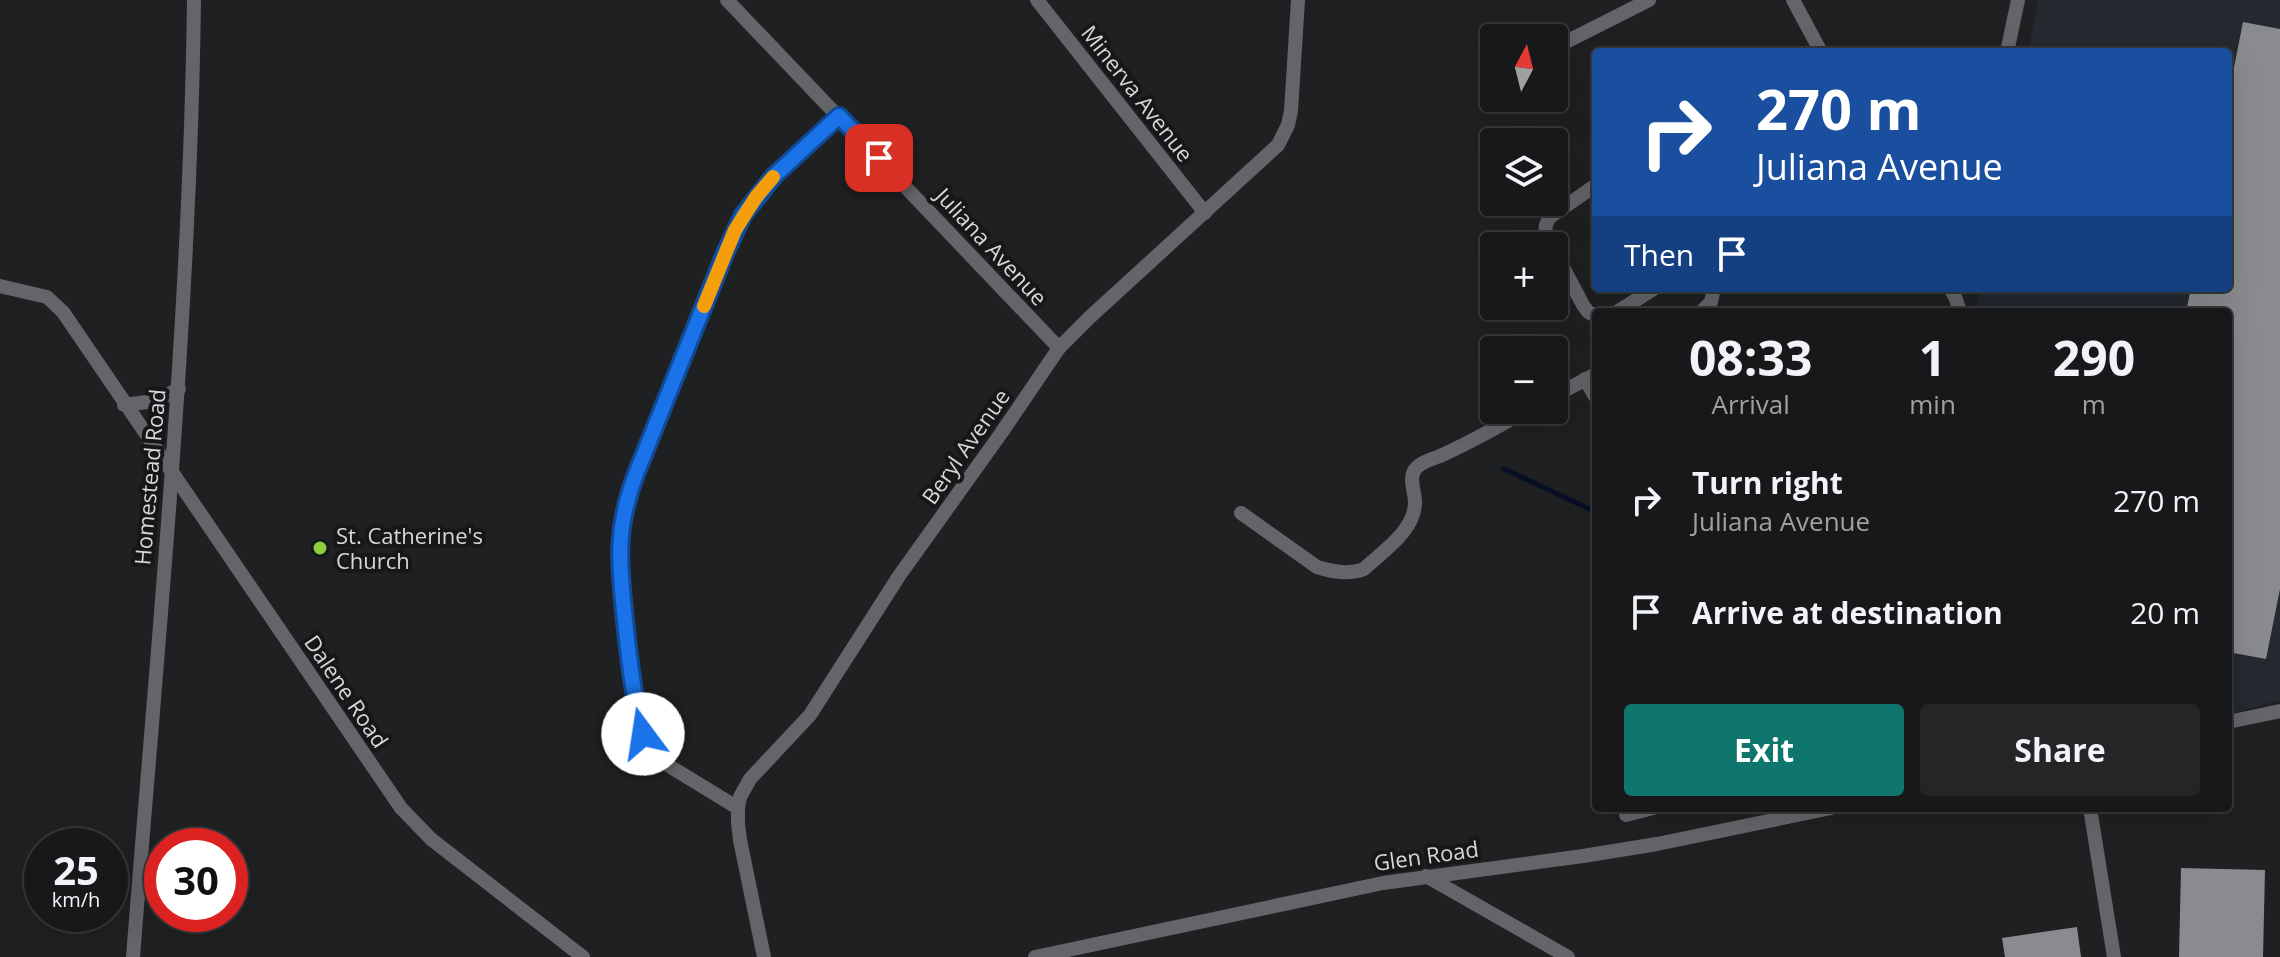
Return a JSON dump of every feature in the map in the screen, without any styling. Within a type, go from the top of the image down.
[{"type":"street","name":"Homestead Road","points":[[133,957],[179,389],[190,199],[194,0]]},
{"type":"street","name":"Juliana Avenue","points":[[727,0],[1059,348]]},
{"type":"street","name":"Minerva Avenue","points":[[1037,0],[1205,213]]},
{"type":"street","name":"Beryl Avenue","points":[[738,808],[750,779],[810,715],[899,576],[1059,348],[1278,145],[1291,111],[1298,0]]},
{"type":"street","points":[[1568,41],[1649,0]]},
{"type":"street","points":[[1793,0],[1819,48]]},
{"type":"street","points":[[2008,48],[2018,0]]},
{"type":"street","points":[[764,957],[740,840],[738,808],[661,761],[651,751],[643,734],[632,683],[619,553],[621,526],[636,474],[735,230],[774,176],[839,116]]},
{"type":"street","points":[[1545,232],[1550,217],[1592,188]]},
{"type":"street","points":[[1568,276],[1583,305],[1592,313]]},
{"type":"street","name":"Dalene Road","points":[[0,286],[35,293],[54,301],[415,825],[583,957]]},
{"type":"street","points":[[1623,308],[1649,292]]},
{"type":"street","points":[[1568,388],[1591,376]]},
{"type":"street","points":[[124,405],[155,401],[179,389]]},
{"type":"street","points":[[1241,513],[1317,567],[1357,572],[1364,569],[1410,522],[1415,501],[1414,470],[1502,424]]},
{"type":"street","points":[[2232,721],[2280,711]]},
{"type":"street","points":[[1626,815],[1638,812]]},
{"type":"street","name":"Glen Road","points":[[1035,957],[1220,916],[1425,876],[1598,854],[1807,812]]},
{"type":"street","points":[[2091,812],[2114,957]]},
{"type":"street","points":[[1425,876],[1568,957]]},
{"type":"shaded area","points":[[2038,0],[2280,0],[2280,700],[2232,714],[2232,308],[1978,308],[1977,304],[1979,292],[2232,292],[2232,48],[2029,48]]},
{"type":"building","points":[[2243,22],[2280,29],[2280,589],[2266,659],[2232,653],[2232,308],[2187,308],[2190,292],[2232,292],[2232,78]]},
{"type":"building","points":[[2181,868],[2265,870],[2263,957],[2179,957]]},
{"type":"building","points":[[2077,927],[2081,957],[2005,957],[2002,938]]},
{"type":"waterway","points":[[1504,469],[1592,510]]},
{"type":"slow traffic","points":[[704,306],[743,215],[773,177]]},
{"type":"place","name":"St. Catherine's Church","points":[[320,548]]},
{"type":"route","points":[[643,734],[633,697],[619,553],[622,518],[636,474],[726,251],[743,215],[756,197],[774,176],[839,116],[879,158]]}]
